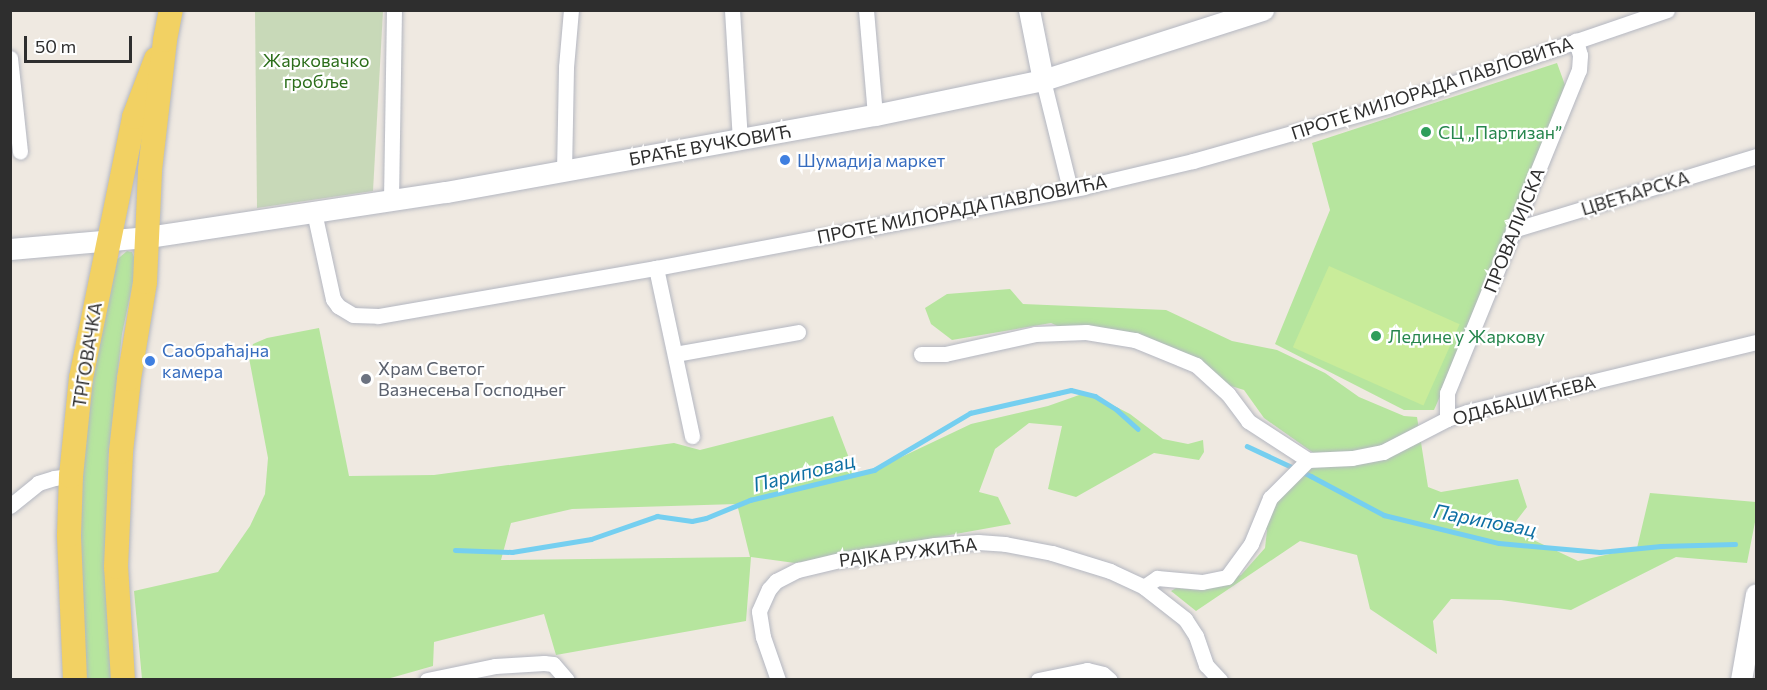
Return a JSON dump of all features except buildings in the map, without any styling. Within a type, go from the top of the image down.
[{"type":"main road","name":"ТРГОВАЧКА","points":[[123,680],[116,567],[120,462],[126,397],[145,282],[150,170],[165,40],[171,10]]},
{"type":"main road","name":"ТРГОВАЧКА","points":[[75,680],[69,570],[71,476],[81,378],[107,240],[134,117],[142,90],[165,40]]},
{"type":"street","points":[[390,200],[394,10]]},
{"type":"street","points":[[564,172],[566,67],[572,10]]},
{"type":"street","points":[[732,10],[740,141]]},
{"type":"street","points":[[866,10],[875,115]]},
{"type":"street","points":[[1029,10],[1043,80],[1071,189]]},
{"type":"street","name":"БРАЋЕ ВУЧКОВИЋ","points":[[10,249],[148,237],[564,172],[740,141],[1043,80],[1263,10]]},
{"type":"street","name":"ПРОТЕ МИЛОРАДА ПАВЛОВИЋА","points":[[314,212],[333,299],[342,309],[364,317],[656,268],[1071,189],[1194,161],[1387,106],[1667,10]]},
{"type":"street","name":"ПРОВАЛИЈСКА","points":[[1447,419],[1447,393],[1579,70],[1580,55],[1576,41]]},
{"type":"street","points":[[10,58],[20,151]]},
{"type":"street","name":"ЦВЕЋАРСКА","points":[[1513,230],[1756,156]]},
{"type":"street","points":[[656,268],[692,436]]},
{"type":"street","points":[[675,354],[798,332]]},
{"type":"street","points":[[921,354],[945,354],[1035,334],[1086,332],[1135,340],[1196,365],[1228,394],[1248,421],[1306,461],[1270,498],[1251,544],[1227,577],[1202,582],[1157,578],[1144,587]]},
{"type":"street","name":"ОДАБАШИЋЕВА","points":[[1306,461],[1352,458],[1383,452],[1447,419],[1756,342]]},
{"type":"street","points":[[10,506],[38,483],[71,476]]},
{"type":"street","name":"РАЈКА РУЖИЋА","points":[[778,680],[763,637],[759,611],[769,589],[776,581],[798,570],[840,560],[959,543],[994,543],[1041,550],[1110,571],[1144,587],[1185,619],[1196,636],[1206,665],[1220,680]]},
{"type":"street","points":[[1741,680],[1756,594]]},
{"type":"street","points":[[427,680],[512,664],[544,663],[563,674]]},
{"type":"street","points":[[1038,680],[1087,670],[1103,674],[1110,679]]},
{"type":"green space","name":"Жарковачко гробље","points":[[255,11],[383,11],[373,191],[257,208]]},
{"type":"green space","points":[[1557,63],[1565,85],[1480,306],[1434,410],[1404,410],[1275,344],[1330,210],[1312,143]]},
{"type":"green space","points":[[127,251],[132,252],[136,268],[122,334],[108,461],[115,679],[86,680],[77,498],[92,366],[114,262]]},
{"type":"green space","name":"Ледине у Жаркову","points":[[1329,266],[1460,324],[1423,405],[1293,347]]},
{"type":"green space","points":[[1010,289],[1023,304],[1166,310],[1232,341],[1277,350],[1325,373],[1359,397],[1404,416],[1417,417],[1428,487],[1441,492],[1518,479],[1527,507],[1510,529],[1578,561],[1637,548],[1650,493],[1756,502],[1756,517],[1747,563],[1676,557],[1571,610],[1501,600],[1451,599],[1433,621],[1437,654],[1370,609],[1357,555],[1300,541],[1196,611],[1171,591],[1176,588],[1198,590],[1241,575],[1265,548],[1267,530],[1260,520],[1315,454],[1264,418],[1244,390],[1215,381],[1185,359],[1069,331],[1051,323],[952,340],[931,324],[925,308],[947,294]]},
{"type":"green space","points":[[319,328],[349,476],[434,475],[674,443],[700,450],[833,416],[855,474],[827,482],[874,470],[971,424],[1048,406],[1082,394],[1095,396],[1130,414],[1163,439],[1188,444],[1203,440],[1204,452],[1199,460],[1154,453],[1076,497],[1048,489],[1062,426],[1029,423],[995,449],[979,492],[998,497],[1011,524],[795,563],[751,557],[746,621],[556,655],[544,614],[434,642],[433,666],[387,679],[142,679],[134,591],[218,572],[250,526],[265,494],[268,458],[249,358],[253,344],[267,338]],"holes":[[[737,504],[750,557],[501,560],[511,523],[572,509]]]},
{"type":"waterway","name":"Париповац","points":[[455,550],[512,552],[591,539],[657,516],[692,521],[706,518],[750,500],[874,470],[970,413],[1071,390],[1095,396],[1117,410],[1138,429]]},
{"type":"waterway","name":"Париповац","points":[[1247,446],[1311,476],[1384,515],[1499,543],[1600,552],[1661,546],[1735,544]]},
{"type":"place","name":"СЦ „Партизан”","points":[[1426,132]]},
{"type":"place","name":"Шумадија маркет","points":[[785,160]]},
{"type":"place","name":"Ледине у Жаркову","points":[[1376,336]]},
{"type":"place","name":"Саобраћајна камера","points":[[150,361]]},
{"type":"place","name":"Храм Светог Вазнесења Господњег","points":[[366,379]]}]
